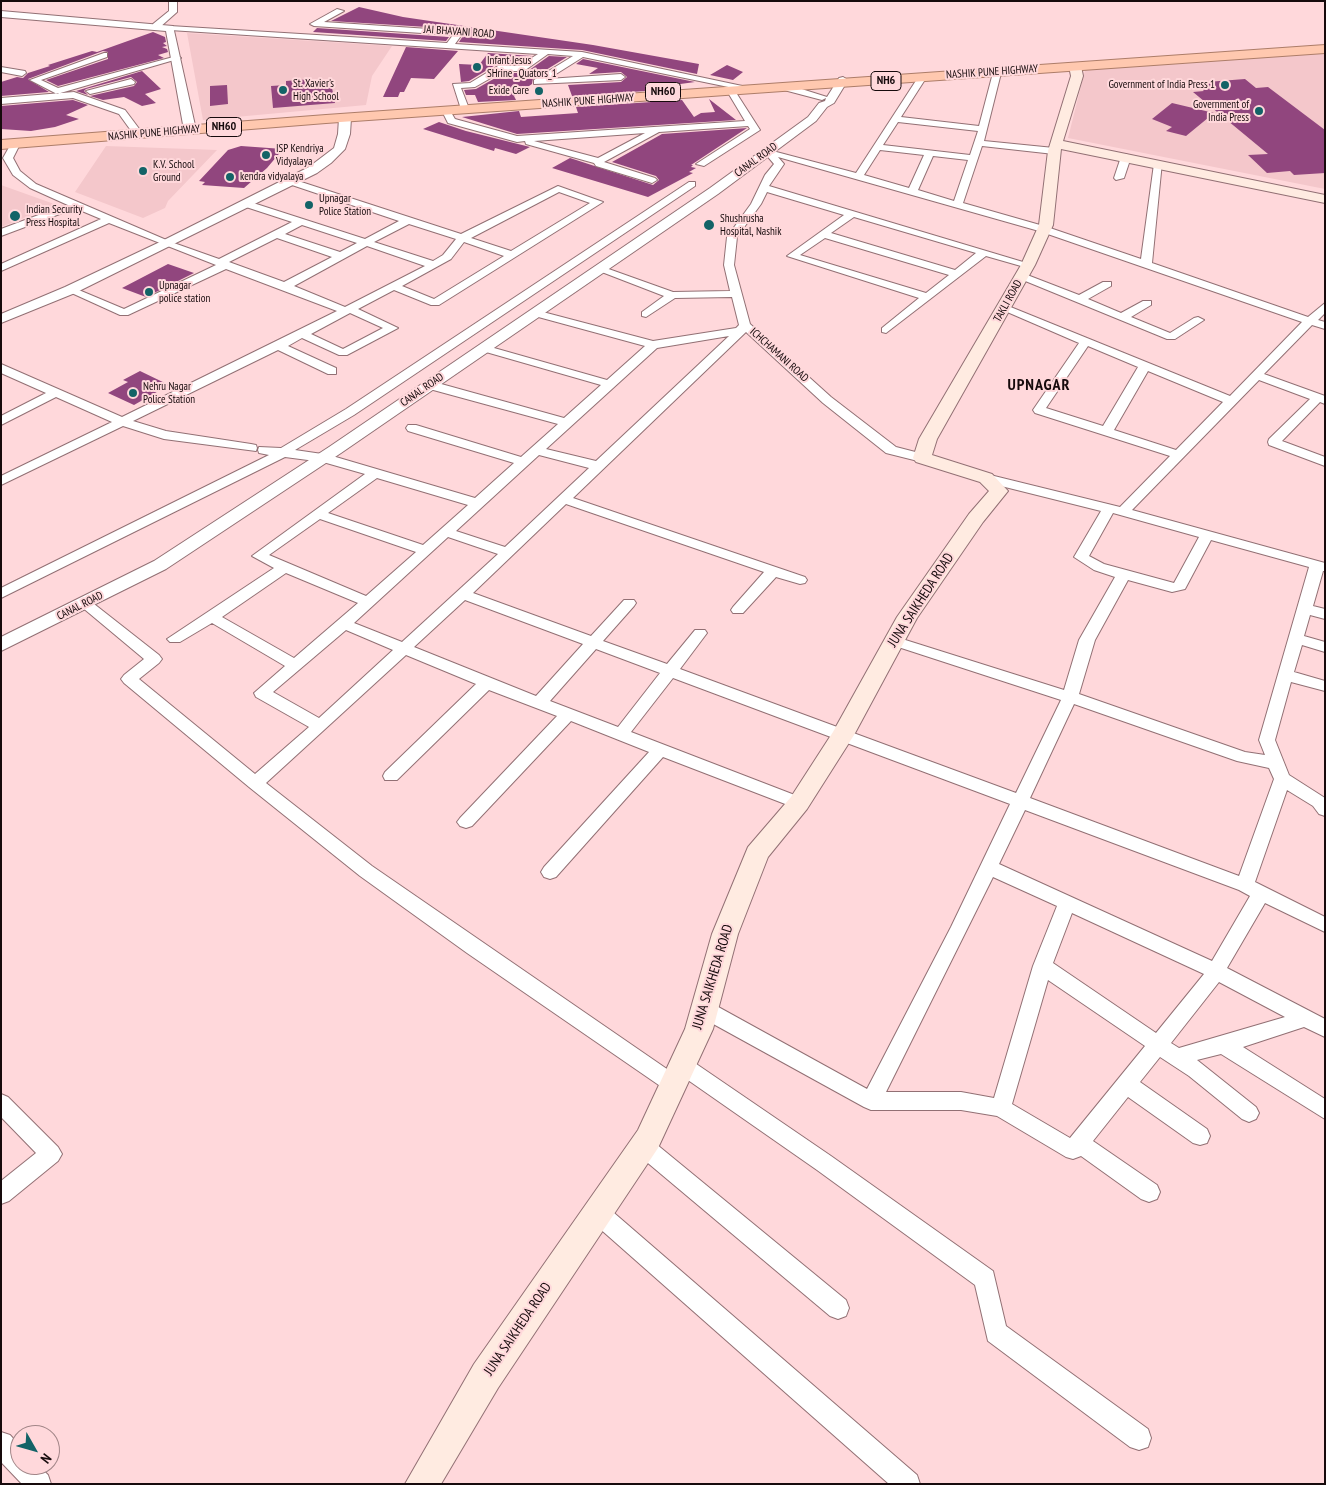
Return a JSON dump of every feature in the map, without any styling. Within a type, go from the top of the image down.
[{"type":"highway","name":"NASHIK PUNE HIGHWAY","points":[[6,142],[135,130],[345,118],[737,89],[831,89],[998,70],[1325,47]]},
{"type":"highway","name":"NASHIK PUNE HIGHWAY","points":[[6,142],[464,106],[737,89],[831,89],[998,70],[1325,47]]},
{"type":"main road","name":"TAKLI ROAD","points":[[922,458],[928,439],[1025,271],[1044,229],[1055,147],[1077,76],[1075,66]]},
{"type":"main road","points":[[1055,147],[1126,157],[1325,200]]},
{"type":"main road","points":[[922,458],[986,478]]},
{"type":"main road","name":"JUNA SAIKHEDA ROAD","points":[[428,1481],[486,1376],[644,1146],[699,1029],[725,934],[757,853],[799,803],[844,735],[907,617],[970,526],[1000,491],[986,478]]},
{"type":"street","points":[[156,26],[173,12],[176,2]]},
{"type":"street","points":[[340,11],[314,24],[459,33],[450,44]]},
{"type":"street","name":"JAI BHAVANI ROAD","points":[[1,14],[170,28],[450,44],[582,54],[737,89]]},
{"type":"street","points":[[170,28],[190,128]]},
{"type":"street","points":[[464,106],[456,86],[472,85],[501,68],[521,69],[548,51]]},
{"type":"street","points":[[582,54],[537,82],[674,74]]},
{"type":"street","points":[[56,90],[34,80],[60,73],[104,55]]},
{"type":"street","points":[[41,98],[56,90],[176,58]]},
{"type":"street","points":[[564,66],[573,68]]},
{"type":"street","points":[[1,69],[22,73]]},
{"type":"street","points":[[583,70],[630,76]]},
{"type":"street","points":[[958,204],[983,130],[998,70]]},
{"type":"street","points":[[60,73],[66,76],[77,73]]},
{"type":"street","points":[[858,176],[922,78]]},
{"type":"street","points":[[1,101],[74,95],[131,82]]},
{"type":"street","points":[[700,164],[755,130],[750,123],[737,89]]},
{"type":"street","name":"CANAL ROAD","points":[[1,645],[160,565],[324,458],[599,269],[812,119],[831,89]]},
{"type":"street","points":[[74,95],[122,112],[135,130]]},
{"type":"street","points":[[446,111],[451,121],[598,162],[599,164],[652,180]]},
{"type":"street","points":[[1,320],[167,244],[292,182],[327,161],[339,148],[344,134],[345,118]]},
{"type":"street","points":[[896,119],[983,130]]},
{"type":"street","points":[[517,139],[750,123]]},
{"type":"street","points":[[598,162],[659,129]]},
{"type":"street","points":[[6,142],[8,158],[16,173],[33,186],[167,244],[285,286],[392,328],[343,353],[302,334]]},
{"type":"street","points":[[979,143],[1055,147]]},
{"type":"street","points":[[877,147],[973,158]]},
{"type":"street","points":[[768,151],[1044,229],[1325,326]]},
{"type":"street","name":"ICHCHAMANI ROAD","points":[[768,151],[779,164],[770,175],[756,204],[732,236],[730,265],[742,328],[827,400],[891,450],[922,458]]},
{"type":"street","points":[[912,192],[930,153]]},
{"type":"street","points":[[1119,178],[1126,157]]},
{"type":"street","points":[[1146,265],[1159,164]]},
{"type":"street","points":[[292,182],[511,255]]},
{"type":"street","points":[[1,594],[282,453],[350,412],[692,184]]},
{"type":"street","points":[[764,188],[984,252],[1025,271],[1079,300],[1171,337],[1198,320]]},
{"type":"street","points":[[1,481],[302,334],[392,286],[434,265],[447,257],[462,238],[558,189],[598,202],[435,303],[392,286]]},
{"type":"street","points":[[247,204],[434,265]]},
{"type":"street","points":[[1,233],[64,209],[84,208]]},
{"type":"street","points":[[852,214],[792,256],[928,297]]},
{"type":"street","points":[[1,268],[110,219]]},
{"type":"street","points":[[285,286],[408,220]]},
{"type":"street","points":[[70,290],[124,313],[302,221]]},
{"type":"street","points":[[276,234],[340,256]]},
{"type":"street","points":[[823,234],[957,274]]},
{"type":"street","points":[[886,330],[984,252]]},
{"type":"street","points":[[599,269],[672,294],[737,294]]},
{"type":"street","points":[[1079,300],[1107,284]]},
{"type":"street","points":[[646,314],[672,294]]},
{"type":"street","points":[[1122,317],[1147,302]]},
{"type":"street","points":[[1207,535],[1180,586],[1172,588],[1090,564],[1082,557],[1116,510],[1178,455],[1325,306]]},
{"type":"street","points":[[1004,308],[1230,401]]},
{"type":"street","points":[[534,313],[653,345],[742,328]]},
{"type":"street","points":[[255,783],[320,726],[463,594],[742,328]]},
{"type":"street","points":[[1085,342],[1039,410],[1178,455]]},
{"type":"street","points":[[277,345],[332,371]]},
{"type":"street","points":[[320,726],[262,693],[344,624],[653,345]]},
{"type":"street","points":[[483,348],[609,384]]},
{"type":"street","points":[[1106,432],[1145,366]]},
{"type":"street","points":[[1,368],[122,422],[164,435],[324,458],[477,504]]},
{"type":"street","points":[[1255,375],[1322,399],[1274,442],[1325,462]]},
{"type":"street","points":[[430,385],[567,423]]},
{"type":"street","points":[[1,421],[55,393]]},
{"type":"street","points":[[412,428],[523,462]]},
{"type":"street","points":[[536,450],[598,466]]},
{"type":"street","points":[[368,602],[259,556],[375,473]]},
{"type":"street","points":[[986,478],[1116,510],[1321,566],[1304,609],[1267,740],[1282,779],[1319,802],[1325,810]]},
{"type":"street","points":[[563,499],[800,580]]},
{"type":"street","points":[[318,514],[424,550]]},
{"type":"street","points":[[446,532],[507,552]]},
{"type":"street","points":[[175,639],[212,617],[285,567]]},
{"type":"street","points":[[738,610],[773,571]]},
{"type":"street","points":[[870,1102],[988,867],[1070,697],[1087,640],[1124,574]]},
{"type":"street","points":[[463,594],[592,644],[1020,800],[1253,889],[1325,925]]},
{"type":"street","points":[[84,603],[154,659],[129,679],[366,871],[474,948],[824,1163],[985,1279],[996,1333],[1139,1438]]},
{"type":"street","points":[[539,703],[629,603]]},
{"type":"street","points":[[1304,609],[1325,614]]},
{"type":"street","points":[[212,617],[295,665]]},
{"type":"street","points":[[344,624],[487,683],[799,803]]},
{"type":"street","points":[[621,734],[700,633]]},
{"type":"street","points":[[1296,638],[1325,647]]},
{"type":"street","points":[[894,641],[1070,697],[1243,757],[1275,763]]},
{"type":"street","points":[[1285,675],[1325,686]]},
{"type":"street","points":[[391,776],[487,683]]},
{"type":"street","points":[[466,822],[568,714]]},
{"type":"street","points":[[550,872],[660,750]]},
{"type":"street","points":[[704,1009],[870,1102],[961,1101],[1000,1108],[1073,1150],[1216,971],[1253,889],[1282,779]]},
{"type":"street","points":[[988,867],[1216,971],[1325,1029]]},
{"type":"street","points":[[1000,1108],[1042,966],[1067,903]]},
{"type":"street","points":[[1042,966],[1196,1070],[1249,1113]]},
{"type":"street","points":[[1176,1057],[1223,1045],[1307,1018]]},
{"type":"street","points":[[1223,1045],[1325,1110]]},
{"type":"street","points":[[1126,1084],[1200,1136]]},
{"type":"street","points":[[1,1103],[51,1154],[1,1194]]},
{"type":"street","points":[[1079,1143],[1149,1192]]},
{"type":"street","points":[[644,1146],[838,1308]]},
{"type":"street","points":[[598,1213],[908,1484]]},
{"type":"street","points":[[1,1444],[10,1453]]},
{"type":"shaded area","name":"St. Xavier's High School","points":[[187,33],[392,46],[372,76],[366,105],[203,120]]},
{"type":"shaded area","name":"Government of India Press","points":[[1325,53],[1325,189],[1068,138],[1085,70]]},
{"type":"shaded area","name":"K.V. School Ground","points":[[106,146],[217,150],[168,201],[165,208],[143,218],[75,192]]},
{"type":"shaded area","name":"Indian Security Press Hospital","points":[[1,185],[57,205],[1,227]]},
{"type":"building","points":[[359,7],[403,17],[593,45],[699,64],[697,74],[582,50],[459,42],[465,33],[459,29],[331,21]]},
{"type":"building","points":[[317,28],[449,37],[446,41],[313,32]]},
{"type":"building","points":[[153,32],[165,37],[166,42],[163,43],[167,46],[162,47],[167,49],[168,52],[158,55],[164,58],[58,86],[46,80],[108,59],[108,52],[103,51],[28,79],[49,92],[1,96],[1,82],[17,77],[23,78],[28,73],[50,66],[48,65],[92,51],[97,52]]},
{"type":"building","points":[[406,47],[458,51],[434,79],[411,78],[404,92],[400,92],[398,97],[383,97]]},
{"type":"building","points":[[488,53],[532,56],[518,64],[497,64],[469,81],[461,82],[459,64],[479,65]]},
{"type":"building","points":[[549,56],[567,57],[533,78],[532,84],[514,96],[516,100],[478,102],[475,95],[466,95],[464,90],[476,89],[504,73],[525,73]]},
{"type":"building","points":[[583,59],[695,82],[673,85],[675,89],[572,96],[568,85],[621,82],[627,77],[621,72],[589,74],[598,68],[576,64]]},
{"type":"building","points":[[727,65],[743,72],[733,80],[710,75]]},
{"type":"building","points":[[142,71],[161,89],[145,94],[156,103],[142,106],[124,97],[103,100],[90,96],[134,86],[137,82],[131,77],[86,89],[84,91],[88,95],[76,91]]},
{"type":"building","points":[[311,79],[312,85],[331,83],[335,103],[273,108],[271,86],[286,85],[286,81]]},
{"type":"building","name":"Government of India Press","points":[[1245,79],[1256,88],[1268,87],[1325,130],[1325,173],[1294,175],[1290,171],[1267,173],[1248,155],[1268,154],[1193,92],[1204,91],[1194,83]]},
{"type":"building","points":[[227,85],[228,104],[210,106],[210,86]]},
{"type":"building","points":[[709,99],[736,120],[517,134],[462,117],[519,111],[521,117],[578,113],[576,107],[682,100],[694,117],[701,113],[715,112]]},
{"type":"building","points":[[73,100],[88,105],[66,115],[79,119],[55,127],[31,131],[1,129],[1,106]]},
{"type":"building","points":[[1172,103],[1214,113],[1186,136],[1166,131],[1172,127],[1152,119]]},
{"type":"building","points":[[439,122],[466,131],[530,147],[516,154],[495,148],[494,151],[423,129]]},
{"type":"building","points":[[747,128],[691,165],[693,165],[691,167],[696,168],[689,172],[693,173],[648,197],[552,168],[570,158],[653,185],[659,180],[656,176],[612,162],[662,134]]},
{"type":"building","points":[[241,146],[283,149],[267,168],[244,188],[202,185],[205,182],[199,181],[228,150]]},
{"type":"building","points":[[168,264],[194,273],[146,297],[122,288]]},
{"type":"building","points":[[140,371],[169,385],[134,405],[108,393],[128,382],[123,380]]},
{"type":"place","name":"Infant Jesus SHrine _Quators_1","points":[[477,67]]},
{"type":"place","name":"Government of India Press 1","points":[[1225,85]]},
{"type":"place","name":"St. Xavier's High School","points":[[283,90]]},
{"type":"place","name":"Exide Care","points":[[539,91]]},
{"type":"place","name":"Government of India Press","points":[[1259,111]]},
{"type":"place","name":"ISP Kendriya Vidyalaya","points":[[266,155]]},
{"type":"place","name":"K.V. School Ground","points":[[143,171]]},
{"type":"place","name":"kendra vidyalaya","points":[[230,177]]},
{"type":"place","name":"Upnagar Police Station","points":[[309,205]]},
{"type":"place","name":"Indian Security Press Hospital","points":[[15,216]]},
{"type":"place","name":"Shushrusha Hospital, Nashik","points":[[709,225]]},
{"type":"place","name":"Upnagar police station","points":[[149,292]]},
{"type":"place","name":"Nehru Nagar Police Station","points":[[133,393]]},
{"type":"district","name":"UPNAGAR","points":[[1039,385]]}]
